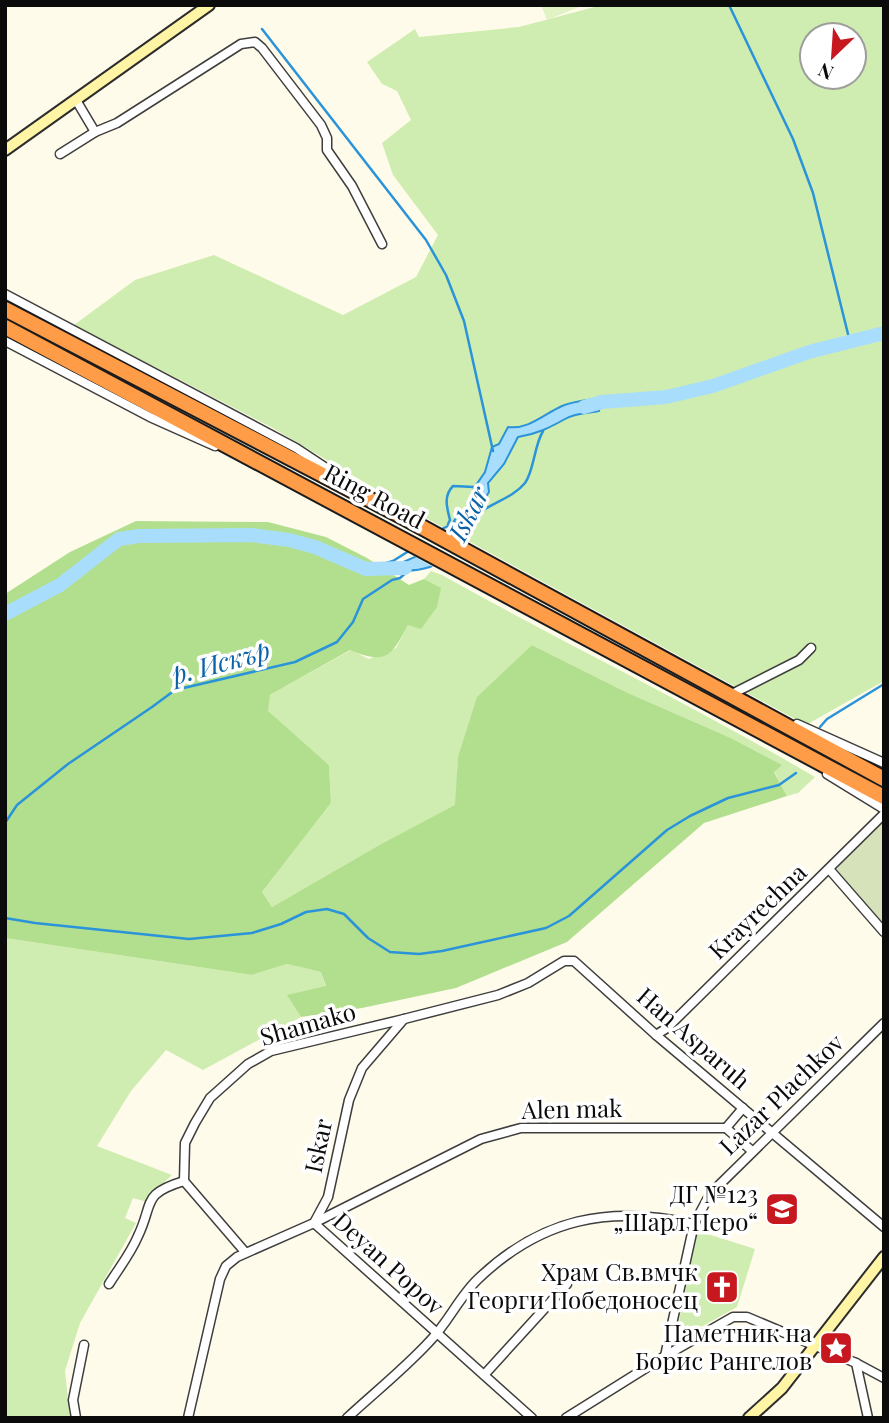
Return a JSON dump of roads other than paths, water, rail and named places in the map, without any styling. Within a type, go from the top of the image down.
[{"type":"highway","name":"Ring Road","points":[[5,309],[404,518],[884,779]]},
{"type":"highway","name":"Ring Road","points":[[5,327],[884,797]]},
{"type":"street","points":[[5,150],[209,5]]},
{"type":"street","points":[[60,154],[95,132],[117,123],[241,44],[255,42],[321,125],[327,138],[327,150],[352,186],[382,244]]},
{"type":"street","points":[[76,100],[95,132]]},
{"type":"street","points":[[5,293],[296,448],[404,518]]},
{"type":"street","points":[[5,341],[150,417],[234,454],[349,511]]},
{"type":"street","points":[[733,696],[754,681],[799,660],[811,648]]},
{"type":"street","name":"Ring Road","points":[[733,696],[884,763]]},
{"type":"street","name":"Ring Road","points":[[757,728],[884,811]]},
{"type":"street","name":"Krayrechna","points":[[656,1035],[667,1028],[829,869],[884,811]]},
{"type":"street","points":[[829,869],[884,932]]},
{"type":"street","name":"Han Asparuh","points":[[404,1019],[498,995],[528,983],[564,961],[574,961],[656,1035],[884,1227]]},
{"type":"street","name":"Shamako","points":[[184,1181],[185,1143],[195,1123],[211,1098],[248,1064],[271,1051],[404,1019]]},
{"type":"street","name":"Iskar","points":[[314,1223],[328,1196],[349,1100],[362,1068],[404,1019]]},
{"type":"street","name":"Lazar Plachkov","points":[[665,1356],[694,1224],[710,1194],[771,1131],[884,1023]]},
{"type":"street","points":[[743,1108],[726,1128],[752,1151]]},
{"type":"street","name":"Alen mak","points":[[314,1223],[481,1139],[521,1128],[726,1128]]},
{"type":"street","points":[[109,1284],[139,1235],[154,1196],[166,1186],[184,1181],[245,1252]]},
{"type":"street","points":[[347,1418],[436,1334],[476,1280],[508,1254],[538,1235],[581,1219],[618,1215],[660,1216],[694,1224]]},
{"type":"street","points":[[188,1418],[220,1279],[226,1266],[245,1252],[314,1223]]},
{"type":"street","name":"Deyan Popov","points":[[314,1223],[532,1418]]},
{"type":"street","points":[[749,1418],[782,1388],[884,1257]]},
{"type":"street","points":[[484,1375],[566,1284]]},
{"type":"street","points":[[566,1418],[733,1317],[747,1317],[856,1363],[884,1378]]},
{"type":"street","points":[[76,1418],[73,1400],[84,1345]]},
{"type":"street","points":[[856,1363],[868,1418]]},
{"type":"water","points":[[602,398],[599,411],[573,416],[543,430],[518,437],[504,464],[488,483],[489,492],[475,523],[457,550],[430,567],[409,571],[387,569],[431,550],[441,541],[458,515],[469,505],[474,488],[485,472],[492,447],[499,444],[508,427],[529,424],[566,404]]},
{"type":"waterway","points":[[729,5],[793,139],[813,193],[850,342]]},
{"type":"waterway","points":[[262,29],[426,240],[446,275],[464,321],[493,451]]},
{"type":"waterway","name":"Iskar","points":[[584,407],[602,402],[666,397],[713,386],[809,352],[884,333]]},
{"type":"waterway","points":[[475,516],[514,493],[525,483],[543,431]]},
{"type":"waterway","points":[[448,524],[450,520],[447,502],[450,490],[453,486],[474,487]]},
{"type":"waterway","points":[[440,530],[456,522]]},
{"type":"waterway","name":"Iskar","points":[[5,614],[60,585],[119,539],[139,536],[251,535],[315,547],[366,569],[405,568]]},
{"type":"waterway","points":[[366,569],[393,561],[412,549]]},
{"type":"waterway","name":"р. Искър","points":[[5,823],[17,805],[68,764],[175,690],[295,662],[337,642],[353,622],[363,599],[409,570]]},
{"type":"waterway","points":[[820,727],[827,719],[884,684]]},
{"type":"waterway","points":[[5,918],[189,939],[252,933],[281,924],[306,912],[327,909],[344,914],[368,938],[390,952],[419,954],[442,951],[546,928],[569,916],[667,830],[728,798],[779,785],[796,773]]},
{"type":"place","name":"ДГ №123 „Шарл Перо“","points":[[782,1209]]},
{"type":"place","name":"Храм Св.вмчк Георги Победоносец","points":[[722,1287]]},
{"type":"place","name":"Паметник на Борис Рангелов","points":[[836,1348]]}]
